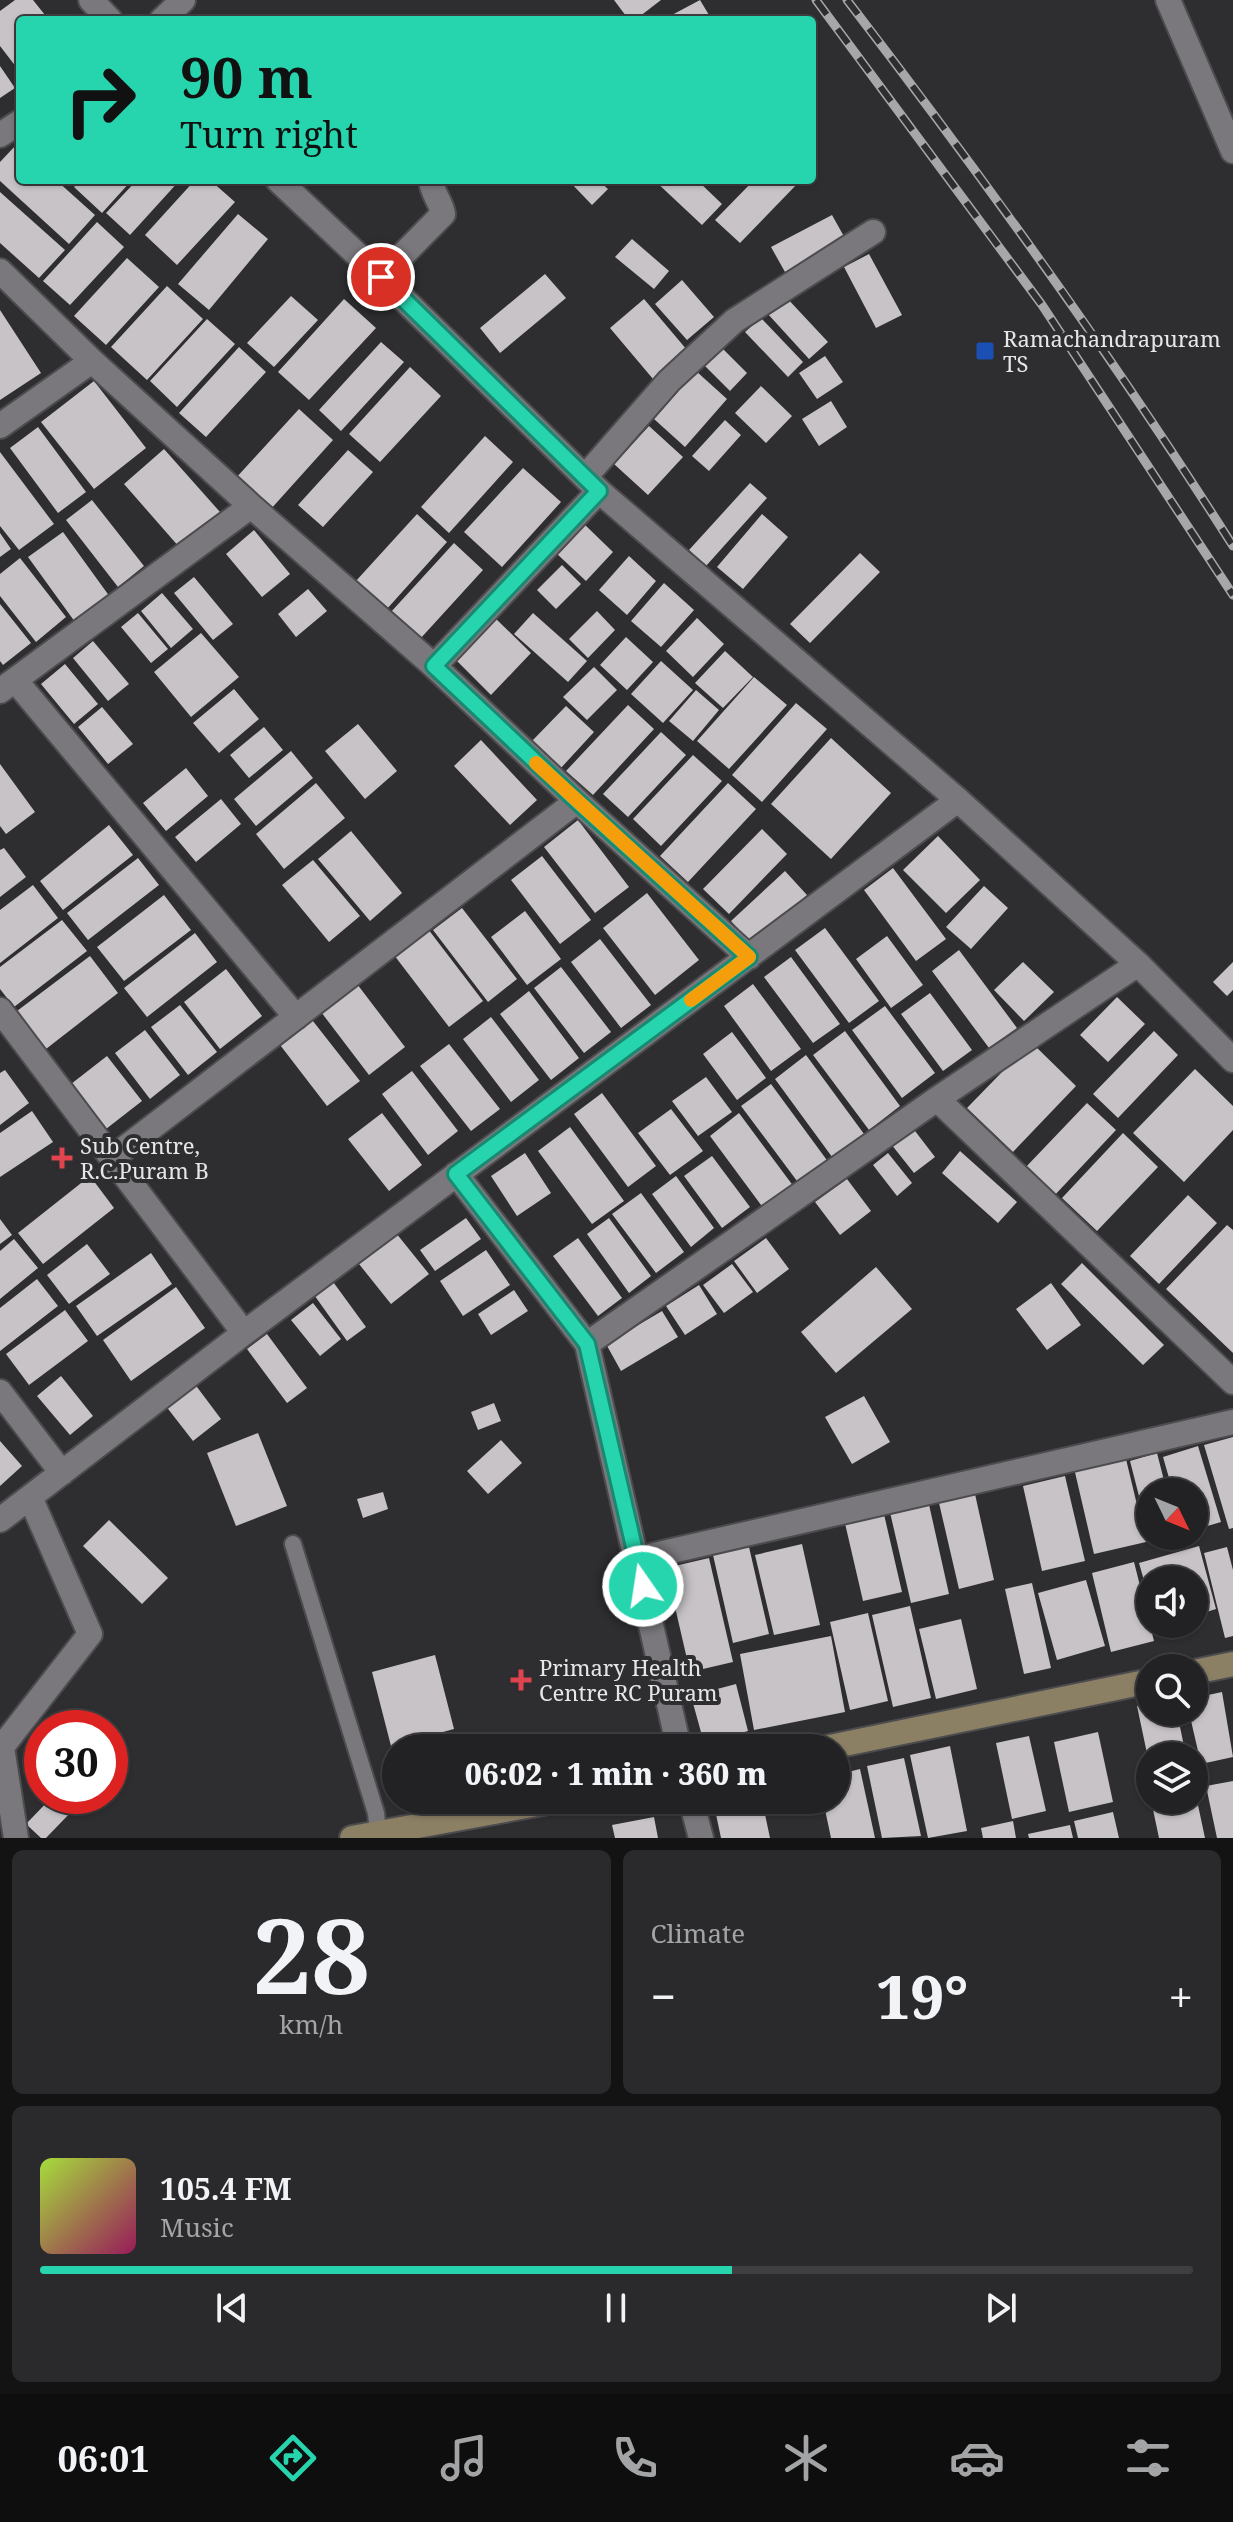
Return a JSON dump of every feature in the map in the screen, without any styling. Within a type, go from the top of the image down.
[{"type":"street","points":[[91,0],[106,16]]},
{"type":"street","points":[[166,16],[183,0]]},
{"type":"street","points":[[1168,0],[1233,151]]},
{"type":"street","points":[[282,184],[592,484],[958,800],[1138,964],[1233,1060]]},
{"type":"street","points":[[381,277],[443,214],[442,206],[432,193],[431,184]]},
{"type":"street","points":[[434,666],[592,484],[669,381],[734,321],[873,232]]},
{"type":"street","points":[[0,271],[92,361],[434,666],[749,957]]},
{"type":"street","points":[[0,426],[92,361]]},
{"type":"street","points":[[251,506],[8,686],[296,1017]]},
{"type":"street","points":[[0,1520],[244,1333],[958,800]]},
{"type":"street","points":[[112,1158],[577,801]]},
{"type":"street","points":[[587,1344],[937,1099],[1138,964]]},
{"type":"street","points":[[0,1010],[244,1333]]},
{"type":"street","points":[[937,1099],[1233,1382]]},
{"type":"street","points":[[456,1174],[587,1344],[676,1734]]},
{"type":"street","points":[[0,1392],[62,1473]]},
{"type":"street","points":[[637,1559],[1233,1422]]},
{"type":"street","points":[[16,1838],[2,1747],[90,1634],[30,1497]]},
{"type":"street","points":[[1208,1669],[1233,1664]]},
{"type":"street","points":[[850,1743],[1136,1684]]},
{"type":"street","points":[[352,1838],[482,1814]]},
{"type":"street","points":[[695,1814],[701,1838]]},
{"type":"lane","points":[[293,1544],[376,1813],[378,1833]]},
{"type":"building","points":[[15,0],[33,0],[46,16],[16,16],[16,67],[0,46],[0,11]]},
{"type":"building","points":[[614,0],[661,0],[640,16],[626,16]]},
{"type":"building","points":[[700,0],[710,16],[670,16]]},
{"type":"building","points":[[0,66],[15,88],[0,98]]},
{"type":"building","points":[[16,145],[16,184],[60,184],[95,215],[69,244],[0,181],[0,162]]},
{"type":"building","points":[[77,184],[128,184],[102,213],[74,187]]},
{"type":"building","points":[[133,184],[176,184],[130,235],[106,213]]},
{"type":"building","points":[[191,184],[215,184],[235,202],[177,265],[145,235]]},
{"type":"building","points":[[572,184],[602,184],[608,189],[592,205]]},
{"type":"building","points":[[658,184],[701,184],[722,204],[702,225]]},
{"type":"building","points":[[750,184],[797,184],[740,243],[715,220]]},
{"type":"building","points":[[0,192],[65,250],[39,278],[0,243]]},
{"type":"building","points":[[238,214],[268,239],[209,310],[178,284]]},
{"type":"building","points":[[832,215],[846,240],[785,272],[771,247]]},
{"type":"building","points":[[97,222],[124,247],[70,305],[43,281]]},
{"type":"building","points":[[632,239],[669,271],[654,289],[615,257]]},
{"type":"building","points":[[869,254],[902,315],[876,328],[844,267]]},
{"type":"building","points":[[127,258],[159,287],[106,345],[74,316]]},
{"type":"building","points":[[545,274],[566,298],[500,353],[480,328]]},
{"type":"building","points":[[682,280],[714,317],[687,340],[655,304]]},
{"type":"building","points":[[167,286],[203,319],[147,380],[111,347]]},
{"type":"building","points":[[291,296],[318,320],[274,367],[247,343]]},
{"type":"building","points":[[785,296],[828,342],[809,359],[767,313]]},
{"type":"building","points":[[344,299],[376,328],[309,400],[278,372]]},
{"type":"building","points":[[644,299],[687,350],[653,379],[610,328]]},
{"type":"building","points":[[0,310],[41,373],[0,400]]},
{"type":"building","points":[[761,318],[803,362],[788,377],[745,332]]},
{"type":"building","points":[[207,319],[235,344],[177,407],[150,381]]},
{"type":"building","points":[[381,342],[404,362],[341,431],[319,410]]},
{"type":"building","points":[[239,347],[266,372],[206,437],[179,413]]},
{"type":"building","points":[[721,347],[747,373],[730,391],[703,364]]},
{"type":"building","points":[[825,356],[843,382],[817,399],[799,373]]},
{"type":"building","points":[[410,367],[441,396],[380,462],[349,434]]},
{"type":"building","points":[[696,371],[727,399],[685,447],[654,419]]},
{"type":"building","points":[[94,381],[146,448],[94,489],[41,422]]},
{"type":"building","points":[[761,386],[792,416],[766,443],[735,413]]},
{"type":"building","points":[[831,401],[847,427],[819,446],[802,419]]},
{"type":"building","points":[[299,409],[333,440],[270,510],[235,479]]},
{"type":"building","points":[[725,420],[741,435],[709,471],[692,456]]},
{"type":"building","points":[[649,426],[683,457],[648,495],[614,464]]},
{"type":"building","points":[[38,427],[86,492],[58,513],[10,448]]},
{"type":"building","points":[[485,436],[513,462],[449,533],[421,507]]},
{"type":"building","points":[[164,449],[220,512],[180,548],[124,484]]},
{"type":"building","points":[[348,450],[373,472],[323,527],[298,505]]},
{"type":"building","points":[[0,452],[54,524],[19,550],[0,526]]},
{"type":"building","points":[[523,468],[561,502],[502,567],[464,532]]},
{"type":"building","points":[[750,483],[767,498],[706,566],[689,550]]},
{"type":"building","points":[[92,500],[144,566],[118,587],[66,520]]},
{"type":"building","points":[[417,514],[447,542],[386,610],[355,582]]},
{"type":"building","points":[[762,514],[788,537],[743,589],[717,567]]},
{"type":"building","points":[[583,523],[613,552],[586,581],[556,553]]},
{"type":"building","points":[[254,530],[290,574],[262,597],[226,554]]},
{"type":"building","points":[[63,532],[110,597],[75,622],[28,557]]},
{"type":"building","points":[[0,533],[11,549],[0,557]]},
{"type":"building","points":[[454,543],[483,570],[420,639],[390,613]]},
{"type":"building","points":[[860,553],[880,572],[810,643],[790,624]]},
{"type":"building","points":[[629,556],[656,581],[627,615],[599,590]]},
{"type":"building","points":[[20,558],[66,617],[36,642],[0,596],[0,574]]},
{"type":"building","points":[[562,565],[581,584],[556,609],[537,590]]},
{"type":"building","points":[[194,577],[233,624],[213,640],[174,593]]},
{"type":"building","points":[[664,583],[694,610],[661,647],[631,621]]},
{"type":"building","points":[[308,589],[327,611],[296,637],[278,614]]},
{"type":"building","points":[[162,593],[193,629],[171,648],[141,611]]},
{"type":"building","points":[[0,604],[31,643],[3,665],[0,661]]},
{"type":"building","points":[[597,611],[615,630],[588,658],[569,639]]},
{"type":"building","points":[[138,613],[168,649],[151,663],[121,627]]},
{"type":"building","points":[[533,613],[587,661],[568,682],[514,634]]},
{"type":"building","points":[[494,617],[531,653],[491,695],[454,658]]},
{"type":"building","points":[[697,618],[724,644],[693,677],[666,651]]},
{"type":"building","points":[[201,633],[239,677],[191,717],[154,672]]},
{"type":"building","points":[[626,637],[653,662],[627,690],[600,665]]},
{"type":"building","points":[[93,641],[129,684],[108,701],[73,658]]},
{"type":"building","points":[[725,651],[753,677],[723,708],[695,683]]},
{"type":"building","points":[[661,661],[693,690],[663,723],[631,694]]},
{"type":"building","points":[[65,664],[98,704],[74,724],[41,684]]},
{"type":"building","points":[[594,667],[617,690],[587,720],[563,697]]},
{"type":"building","points":[[754,677],[787,705],[729,769],[697,741]]},
{"type":"building","points":[[234,689],[259,719],[219,753],[193,723]]},
{"type":"building","points":[[696,690],[719,710],[693,741],[669,721]]},
{"type":"building","points":[[796,703],[827,729],[762,802],[732,775]]},
{"type":"building","points":[[628,705],[654,729],[593,795],[566,771]]},
{"type":"building","points":[[566,706],[594,732],[560,769],[532,741]]},
{"type":"building","points":[[102,707],[133,744],[108,764],[78,727]]},
{"type":"building","points":[[358,724],[397,771],[365,799],[325,751]]},
{"type":"building","points":[[264,727],[283,750],[249,778],[230,755]]},
{"type":"building","points":[[661,732],[686,755],[628,817],[603,794]]},
{"type":"building","points":[[831,738],[891,793],[831,859],[771,804]]},
{"type":"building","points":[[481,740],[537,800],[510,825],[454,766]]},
{"type":"building","points":[[291,751],[313,778],[256,826],[234,799]]},
{"type":"building","points":[[693,755],[722,781],[661,846],[633,819]]},
{"type":"building","points":[[0,764],[35,812],[6,834],[0,826]]},
{"type":"building","points":[[186,768],[208,796],[166,831],[143,803]]},
{"type":"building","points":[[316,783],[345,818],[284,869],[256,834]]},
{"type":"building","points":[[728,783],[756,809],[688,882],[660,856]]},
{"type":"building","points":[[221,799],[241,824],[196,862],[175,837]]},
{"type":"building","points":[[578,820],[629,887],[595,913],[544,847]]},
{"type":"building","points":[[109,825],[133,855],[63,910],[40,881]]},
{"type":"building","points":[[762,829],[787,854],[729,914],[703,889]]},
{"type":"building","points":[[351,831],[402,893],[370,921],[318,859]]},
{"type":"building","points":[[938,836],[980,880],[946,913],[903,870]]},
{"type":"building","points":[[4,848],[26,877],[0,897],[0,850]]},
{"type":"building","points":[[542,856],[591,920],[560,944],[511,880]]},
{"type":"building","points":[[138,858],[159,885],[88,940],[67,913]]},
{"type":"building","points":[[313,860],[360,916],[329,942],[282,885]]},
{"type":"building","points":[[893,868],[946,939],[916,961],[864,890]]},
{"type":"building","points":[[785,871],[807,895],[753,945],[731,921]]},
{"type":"building","points":[[33,885],[58,918],[0,963],[0,910]]},
{"type":"building","points":[[984,886],[1008,908],[971,949],[946,927]]},
{"type":"building","points":[[647,893],[699,960],[655,995],[603,928]]},
{"type":"building","points":[[164,895],[191,930],[124,981],[97,947]]},
{"type":"building","points":[[462,908],[517,979],[488,1002],[433,930]]},
{"type":"building","points":[[525,911],[561,959],[527,985],[491,937]]},
{"type":"building","points":[[62,920],[87,951],[14,1007],[0,989],[0,967]]},
{"type":"building","points":[[825,928],[879,1001],[849,1023],[795,950]]},
{"type":"building","points":[[428,929],[483,1001],[449,1027],[394,955]]},
{"type":"building","points":[[195,933],[217,962],[147,1017],[124,988]]},
{"type":"building","points":[[887,936],[923,985],[891,1008],[856,959]]},
{"type":"building","points":[[600,939],[651,1005],[621,1028],[571,962]]},
{"type":"building","points":[[959,950],[1017,1028],[989,1048],[932,971]]},
{"type":"building","points":[[90,956],[118,993],[46,1049],[17,1011]]},
{"type":"building","points":[[791,957],[840,1024],[813,1043],[764,977]]},
{"type":"building","points":[[1023,962],[1054,992],[1024,1021],[994,990]]},
{"type":"building","points":[[1233,962],[1233,990],[1227,996],[1213,982]]},
{"type":"building","points":[[561,967],[611,1032],[584,1053],[534,988]]},
{"type":"building","points":[[226,969],[262,1016],[220,1049],[184,1002]]},
{"type":"building","points":[[354,980],[405,1047],[369,1075],[318,1008]]},
{"type":"building","points":[[753,984],[801,1049],[771,1071],[724,1006]]},
{"type":"building","points":[[529,991],[579,1058],[551,1080],[500,1014]]},
{"type":"building","points":[[930,993],[972,1050],[943,1071],[901,1014]]},
{"type":"building","points":[[1117,997],[1145,1024],[1108,1062],[1080,1035]]},
{"type":"building","points":[[180,1005],[217,1052],[188,1075],[151,1027]]},
{"type":"building","points":[[885,1006],[935,1073],[902,1098],[852,1030]]},
{"type":"building","points":[[309,1016],[360,1081],[327,1106],[277,1041]]},
{"type":"building","points":[[491,1017],[539,1080],[511,1102],[463,1039]]},
{"type":"building","points":[[145,1030],[180,1075],[150,1099],[115,1053]]},
{"type":"building","points":[[845,1031],[900,1106],[869,1130],[813,1055]]},
{"type":"building","points":[[1154,1031],[1178,1055],[1118,1118],[1093,1094]]},
{"type":"building","points":[[732,1032],[766,1078],[737,1100],[703,1054]]},
{"type":"building","points":[[1031,1042],[1076,1086],[1013,1152],[967,1108]]},
{"type":"building","points":[[449,1044],[500,1109],[471,1131],[420,1066]]},
{"type":"building","points":[[806,1055],[867,1138],[835,1161],[775,1079]]},
{"type":"building","points":[[107,1056],[142,1101],[106,1129],[71,1084]]},
{"type":"building","points":[[1195,1069],[1233,1106],[1233,1130],[1184,1182],[1133,1133]]},
{"type":"building","points":[[5,1070],[29,1103],[0,1125],[0,1073]]},
{"type":"building","points":[[412,1071],[458,1131],[428,1155],[382,1094]]},
{"type":"building","points":[[706,1077],[732,1112],[698,1136],[672,1101]]},
{"type":"building","points":[[771,1084],[829,1163],[800,1185],[741,1106]]},
{"type":"building","points":[[602,1093],[656,1166],[628,1187],[574,1114]]},
{"type":"building","points":[[1087,1103],[1116,1130],[1053,1197],[1024,1169]]},
{"type":"building","points":[[671,1109],[703,1151],[670,1175],[638,1133]]},
{"type":"building","points":[[32,1111],[53,1142],[0,1177],[0,1133]]},
{"type":"building","points":[[382,1113],[422,1165],[389,1191],[348,1139]]},
{"type":"building","points":[[739,1113],[794,1187],[764,1209],[710,1136]]},
{"type":"building","points":[[570,1127],[624,1201],[592,1224],[538,1151]]},
{"type":"building","points":[[912,1127],[935,1157],[914,1173],[891,1144]]},
{"type":"building","points":[[1123,1133],[1158,1167],[1097,1231],[1062,1198]]},
{"type":"building","points":[[960,1151],[1017,1202],[998,1223],[942,1173]]},
{"type":"building","points":[[525,1153],[551,1193],[517,1216],[491,1176]]},
{"type":"building","points":[[888,1153],[912,1183],[897,1196],[873,1165]]},
{"type":"building","points":[[712,1156],[750,1207],[722,1228],[684,1176]]},
{"type":"building","points":[[90,1176],[114,1208],[43,1264],[18,1233]]},
{"type":"building","points":[[676,1176],[714,1228],[691,1247],[652,1194]]},
{"type":"building","points":[[847,1179],[871,1211],[840,1235],[815,1202]]},
{"type":"building","points":[[641,1193],[684,1252],[656,1273],[612,1214]]},
{"type":"building","points":[[1188,1195],[1217,1223],[1159,1284],[1130,1256]]},
{"type":"building","points":[[466,1218],[481,1239],[435,1271],[420,1250]]},
{"type":"building","points":[[609,1218],[651,1276],[629,1293],[587,1234]]},
{"type":"building","points":[[0,1219],[12,1235],[0,1244]]},
{"type":"building","points":[[1227,1225],[1233,1230],[1233,1353],[1166,1289]]},
{"type":"building","points":[[396,1233],[429,1274],[391,1304],[359,1264]]},
{"type":"building","points":[[578,1238],[622,1298],[598,1316],[553,1256]]},
{"type":"building","points":[[766,1238],[789,1269],[757,1293],[734,1261]]},
{"type":"building","points":[[14,1239],[38,1268],[0,1299],[0,1251]]},
{"type":"building","points":[[87,1244],[110,1274],[69,1304],[47,1275]]},
{"type":"building","points":[[486,1250],[510,1285],[463,1316],[440,1281]]},
{"type":"building","points":[[151,1253],[172,1284],[97,1336],[76,1306]]},
{"type":"building","points":[[1082,1263],[1164,1345],[1143,1365],[1061,1284]]},
{"type":"building","points":[[732,1264],[753,1292],[724,1313],[703,1285]]},
{"type":"building","points":[[876,1267],[912,1309],[836,1373],[801,1332]]},
{"type":"building","points":[[37,1279],[58,1306],[0,1351],[0,1308]]},
{"type":"building","points":[[331,1279],[366,1327],[347,1341],[312,1292]]},
{"type":"building","points":[[1051,1283],[1081,1325],[1047,1350],[1016,1309]]},
{"type":"building","points":[[699,1285],[717,1314],[685,1335],[666,1306]]},
{"type":"building","points":[[176,1287],[205,1328],[131,1381],[103,1340]]},
{"type":"building","points":[[514,1290],[528,1311],[491,1335],[478,1314]]},
{"type":"building","points":[[313,1303],[341,1339],[320,1356],[291,1320]]},
{"type":"building","points":[[65,1310],[88,1341],[29,1385],[6,1354]]},
{"type":"building","points":[[662,1311],[678,1337],[621,1371],[606,1344]]},
{"type":"building","points":[[267,1334],[307,1388],[287,1403],[247,1349]]},
{"type":"building","points":[[61,1376],[93,1416],[70,1435],[37,1396]]},
{"type":"building","points":[[194,1383],[221,1419],[193,1441],[165,1405]]},
{"type":"building","points":[[864,1396],[890,1442],[852,1464],[825,1417]]},
{"type":"building","points":[[494,1403],[501,1421],[478,1430],[471,1412]]},
{"type":"building","points":[[258,1433],[287,1506],[236,1526],[207,1453]]},
{"type":"building","points":[[1233,1437],[1233,1528],[1229,1529],[1204,1445]]},
{"type":"building","points":[[501,1440],[522,1463],[488,1494],[467,1471]]},
{"type":"building","points":[[0,1441],[22,1466],[0,1486]]},
{"type":"building","points":[[1198,1446],[1208,1478],[1169,1478],[1163,1457]]},
{"type":"building","points":[[1157,1453],[1163,1478],[1136,1478],[1136,1484],[1130,1461]]},
{"type":"building","points":[[1125,1455],[1136,1501],[1136,1544],[1094,1554],[1074,1468]]},
{"type":"building","points":[[1065,1476],[1085,1561],[1042,1571],[1023,1486]]},
{"type":"building","points":[[1208,1479],[1221,1522],[1208,1526]]},
{"type":"building","points":[[383,1492],[388,1509],[363,1518],[357,1499]]},
{"type":"building","points":[[975,1494],[994,1580],[959,1589],[939,1503]]},
{"type":"building","points":[[928,1500],[949,1594],[911,1603],[889,1508]]},
{"type":"building","points":[[883,1510],[902,1592],[863,1601],[844,1519]]},
{"type":"building","points":[[109,1520],[168,1578],[142,1604],[83,1546]]},
{"type":"building","points":[[802,1544],[820,1625],[774,1635],[755,1555]]},
{"type":"building","points":[[749,1547],[769,1634],[733,1643],[713,1555]]},
{"type":"building","points":[[1227,1547],[1233,1570],[1233,1636],[1225,1638],[1204,1553]]},
{"type":"building","points":[[1185,1550],[1200,1550],[1204,1566],[1140,1566],[1139,1563]]},
{"type":"building","points":[[709,1558],[733,1662],[690,1672],[666,1568]]},
{"type":"building","points":[[1134,1562],[1136,1638],[1153,1638],[1154,1641],[1111,1652],[1092,1573]]},
{"type":"building","points":[[1208,1579],[1216,1609],[1208,1612]]},
{"type":"building","points":[[1086,1580],[1105,1646],[1057,1660],[1038,1593]]},
{"type":"building","points":[[1032,1583],[1051,1668],[1024,1674],[1005,1589]]},
{"type":"building","points":[[910,1606],[931,1698],[893,1707],[872,1615]]},
{"type":"building","points":[[868,1613],[888,1701],[850,1710],[830,1622]]},
{"type":"building","points":[[961,1619],[977,1689],[936,1699],[919,1629]]},
{"type":"building","points":[[831,1636],[845,1712],[754,1730],[740,1654]]},
{"type":"building","points":[[435,1655],[454,1729],[435,1734],[388,1734],[372,1672]]},
{"type":"building","points":[[736,1684],[748,1731],[702,1734],[691,1696]]},
{"type":"building","points":[[1222,1692],[1233,1757],[1208,1762],[1208,1742],[1196,1742],[1192,1726],[1208,1726],[1208,1695]]},
{"type":"building","points":[[1141,1726],[1180,1726],[1183,1742],[1145,1742]]},
{"type":"building","points":[[1098,1732],[1113,1802],[1069,1812],[1054,1742]]},
{"type":"building","points":[[1029,1736],[1046,1811],[1012,1819],[996,1743]]},
{"type":"building","points":[[950,1746],[967,1831],[928,1838],[910,1755]]},
{"type":"building","points":[[904,1758],[921,1836],[882,1838],[867,1766]]},
{"type":"building","points":[[860,1769],[875,1838],[831,1838],[826,1814],[850,1814],[850,1772]]},
{"type":"building","points":[[1233,1781],[1233,1838],[1217,1838],[1208,1786]]},
{"type":"building","points":[[1113,1812],[1119,1838],[1078,1838],[1074,1821]]},
{"type":"building","points":[[36,1814],[69,1814],[46,1838],[41,1838],[26,1824]]},
{"type":"building","points":[[716,1814],[765,1814],[770,1838],[721,1838]]},
{"type":"building","points":[[1154,1814],[1200,1814],[1205,1838],[1159,1838]]},
{"type":"building","points":[[654,1817],[658,1838],[615,1838],[612,1825]]},
{"type":"building","points":[[1013,1821],[1016,1838],[983,1838],[981,1828]]},
{"type":"building","points":[[1070,1825],[1073,1838],[1029,1838],[1028,1834]]},
{"type":"railway","points":[[816,0],[1042,305],[1233,595]]},
{"type":"railway","points":[[847,0],[1046,268],[1233,546]]},
{"type":"slow traffic","points":[[536,763],[749,957],[691,1000]]},
{"type":"place","name":"Ramachandrapuram TS","points":[[985,351]]},
{"type":"place","name":"Sub Centre, R.C.Puram B","points":[[62,1158]]},
{"type":"place","name":"Primary Health Centre RC Puram","points":[[521,1680]]},
{"type":"route","points":[[381,277],[599,491],[434,666],[749,957],[456,1174],[587,1344],[643,1586]]}]
